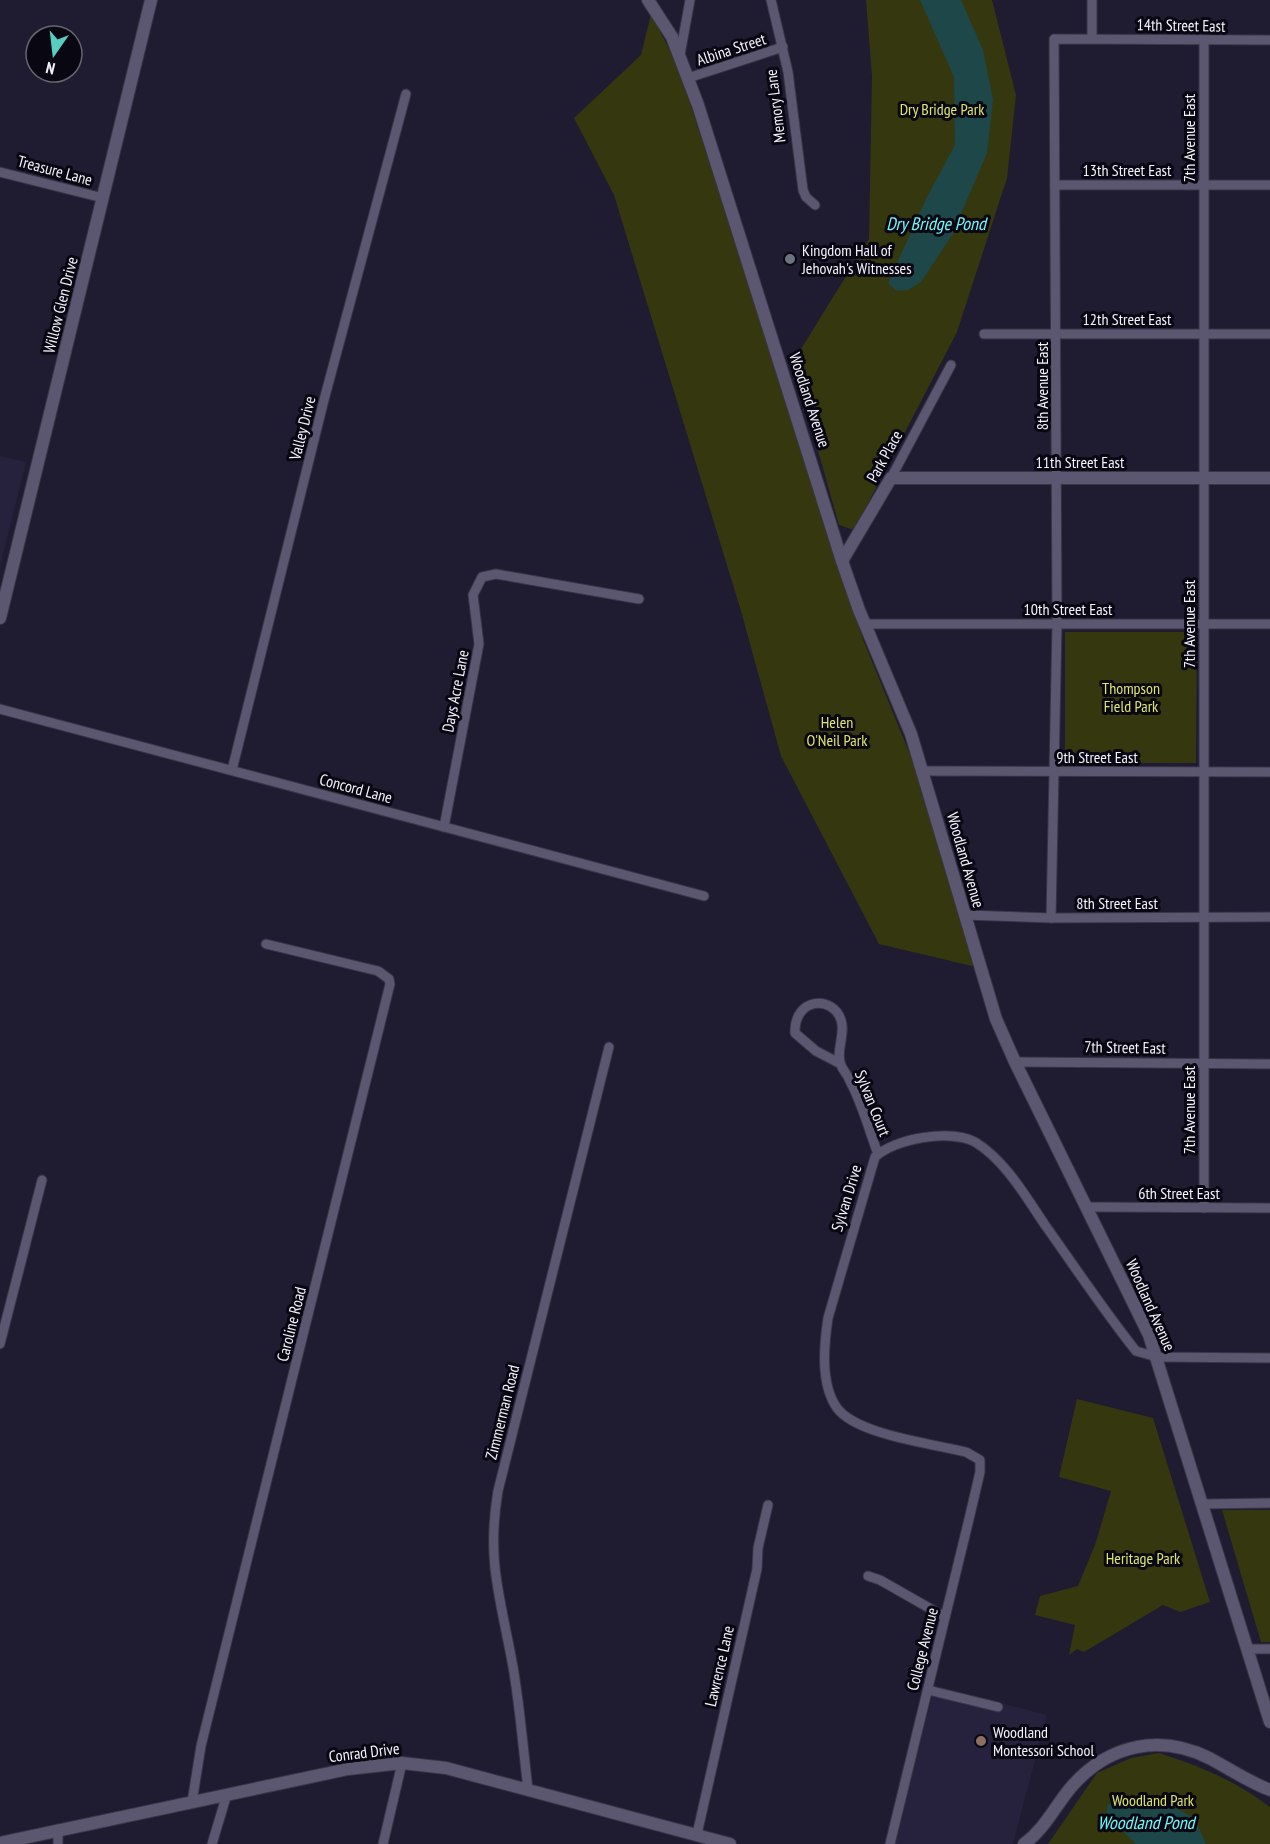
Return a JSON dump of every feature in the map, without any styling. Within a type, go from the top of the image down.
[{"type":"street","name":"Willow Glen Drive","points":[[0,618],[151,0]]},
{"type":"street","name":"Woodland Avenue","points":[[648,0],[663,22],[680,55],[688,78],[842,561],[923,771],[996,1019],[1149,1335],[1270,1722]]},
{"type":"street","points":[[680,55],[690,0]]},
{"type":"street","name":"Memory Lane","points":[[771,0],[783,47],[803,190],[806,197],[815,205]]},
{"type":"street","points":[[1092,0],[1092,39]]},
{"type":"street","name":"8th Avenue East","points":[[1051,918],[1057,624],[1054,39],[1092,39]]},
{"type":"street","name":"14th Street East","points":[[1092,39],[1270,40]]},
{"type":"street","name":"7th Avenue East","points":[[1204,40],[1204,1208]]},
{"type":"street","name":"Albina Street","points":[[688,78],[783,47]]},
{"type":"street","name":"Valley Drive","points":[[232,770],[324,399],[406,94]]},
{"type":"street","name":"Treasure Lane","points":[[0,172],[103,198]]},
{"type":"street","name":"13th Street East","points":[[1055,185],[1270,185]]},
{"type":"street","name":"12th Street East","points":[[984,334],[1270,334]]},
{"type":"street","name":"Park Place","points":[[842,561],[891,478],[951,365]]},
{"type":"street","name":"11th Street East","points":[[891,478],[1270,478]]},
{"type":"street","name":"Days Acre Lane","points":[[444,827],[479,644],[473,596],[482,577],[496,574],[639,599]]},
{"type":"street","name":"10th Street East","points":[[866,624],[1270,624]]},
{"type":"street","name":"Concord Lane","points":[[0,709],[704,896]]},
{"type":"street","name":"9th Street East","points":[[923,771],[1270,772]]},
{"type":"street","name":"8th Street East","points":[[964,915],[1051,918],[1270,917]]},
{"type":"street","name":"Caroline Road","points":[[192,1802],[201,1746],[390,984],[389,979],[378,971],[266,944]]},
{"type":"street","name":"Sylvan Court","points":[[839,1063],[843,1036],[841,1019],[834,1008],[820,1004],[808,1005],[799,1011],[795,1022],[795,1033],[816,1051],[839,1063],[851,1081],[878,1154]]},
{"type":"street","name":"Zimmerman Road","points":[[528,1789],[513,1665],[494,1576],[493,1518],[609,1047]]},
{"type":"street","name":"7th Street East","points":[[1015,1062],[1270,1064]]},
{"type":"street","name":"Sylvan Drive","points":[[980,1460],[966,1452],[856,1423],[837,1408],[832,1398],[826,1373],[828,1318],[870,1167],[878,1154],[907,1142],[944,1135],[963,1137],[983,1148],[1019,1188],[1136,1351],[1157,1358]]},
{"type":"street","points":[[0,1344],[42,1180]]},
{"type":"street","name":"6th Street East","points":[[1088,1207],[1270,1208]]},
{"type":"street","points":[[1157,1358],[1270,1358]]},
{"type":"street","name":"College Avenue","points":[[890,1844],[980,1472],[980,1460]]},
{"type":"street","points":[[1203,1503],[1270,1503]]},
{"type":"street","name":"Lawrence Lane","points":[[697,1834],[757,1569],[758,1548],[768,1506]]},
{"type":"street","points":[[868,1576],[880,1580],[945,1617]]},
{"type":"street","points":[[1248,1649],[1270,1649]]},
{"type":"street","points":[[928,1690],[998,1707]]},
{"type":"street","points":[[1024,1844],[1043,1826],[1072,1786],[1087,1770],[1106,1757],[1126,1748],[1158,1744],[1188,1749],[1270,1790]]},
{"type":"street","points":[[383,1844],[402,1763]]},
{"type":"street","name":"Conrad Drive","points":[[0,1843],[348,1769],[402,1763],[446,1768],[730,1844]]},
{"type":"street","points":[[212,1844],[227,1794]]},
{"type":"street","points":[[57,1830],[58,1844]]},
{"type":"shaded area","points":[[0,456],[26,462],[0,567]]},
{"type":"shaded area","points":[[935,1686],[1047,1715],[1013,1844],[884,1844],[903,1764],[914,1766]]},
{"type":"green space","name":"Dry Bridge Park","points":[[866,0],[992,0],[1016,95],[1007,178],[957,332],[854,530],[839,525],[793,362],[869,239],[872,76]]},
{"type":"green space","name":"Helen O'Neil Park","points":[[651,14],[678,66],[862,637],[916,769],[976,967],[879,944],[781,756],[741,611],[614,195],[574,118],[641,55]]},
{"type":"green space","name":"Thompson Field Park","points":[[1065,632],[1197,632],[1196,763],[1065,763]]},
{"type":"green space","name":"Heritage Park","points":[[1077,1399],[1153,1418],[1210,1602],[1180,1612],[1163,1605],[1084,1652],[1077,1649],[1069,1655],[1075,1625],[1035,1615],[1040,1596],[1078,1586],[1095,1545],[1111,1491],[1059,1477]]},
{"type":"green space","points":[[1222,1510],[1270,1510],[1270,1642],[1261,1642]]},
{"type":"green space","name":"Woodland Park","points":[[1159,1753],[1217,1775],[1244,1789],[1270,1807],[1270,1844],[1048,1844],[1097,1773],[1131,1758]]},
{"type":"water","name":"Dry Bridge Pond","points":[[920,0],[961,0],[983,50],[993,100],[987,153],[952,235],[921,282],[908,290],[897,291],[888,283],[926,199],[955,145],[954,77]]},
{"type":"water","name":"Woodland Pond","points":[[1120,1798],[1148,1800],[1178,1809],[1195,1821],[1206,1844],[1136,1844],[1106,1815],[1108,1805]]},
{"type":"place","name":"Kingdom Hall of Jehovah's Witnesses","points":[[790,259]]},
{"type":"place","name":"Woodland Montessori School","points":[[981,1741]]}]
